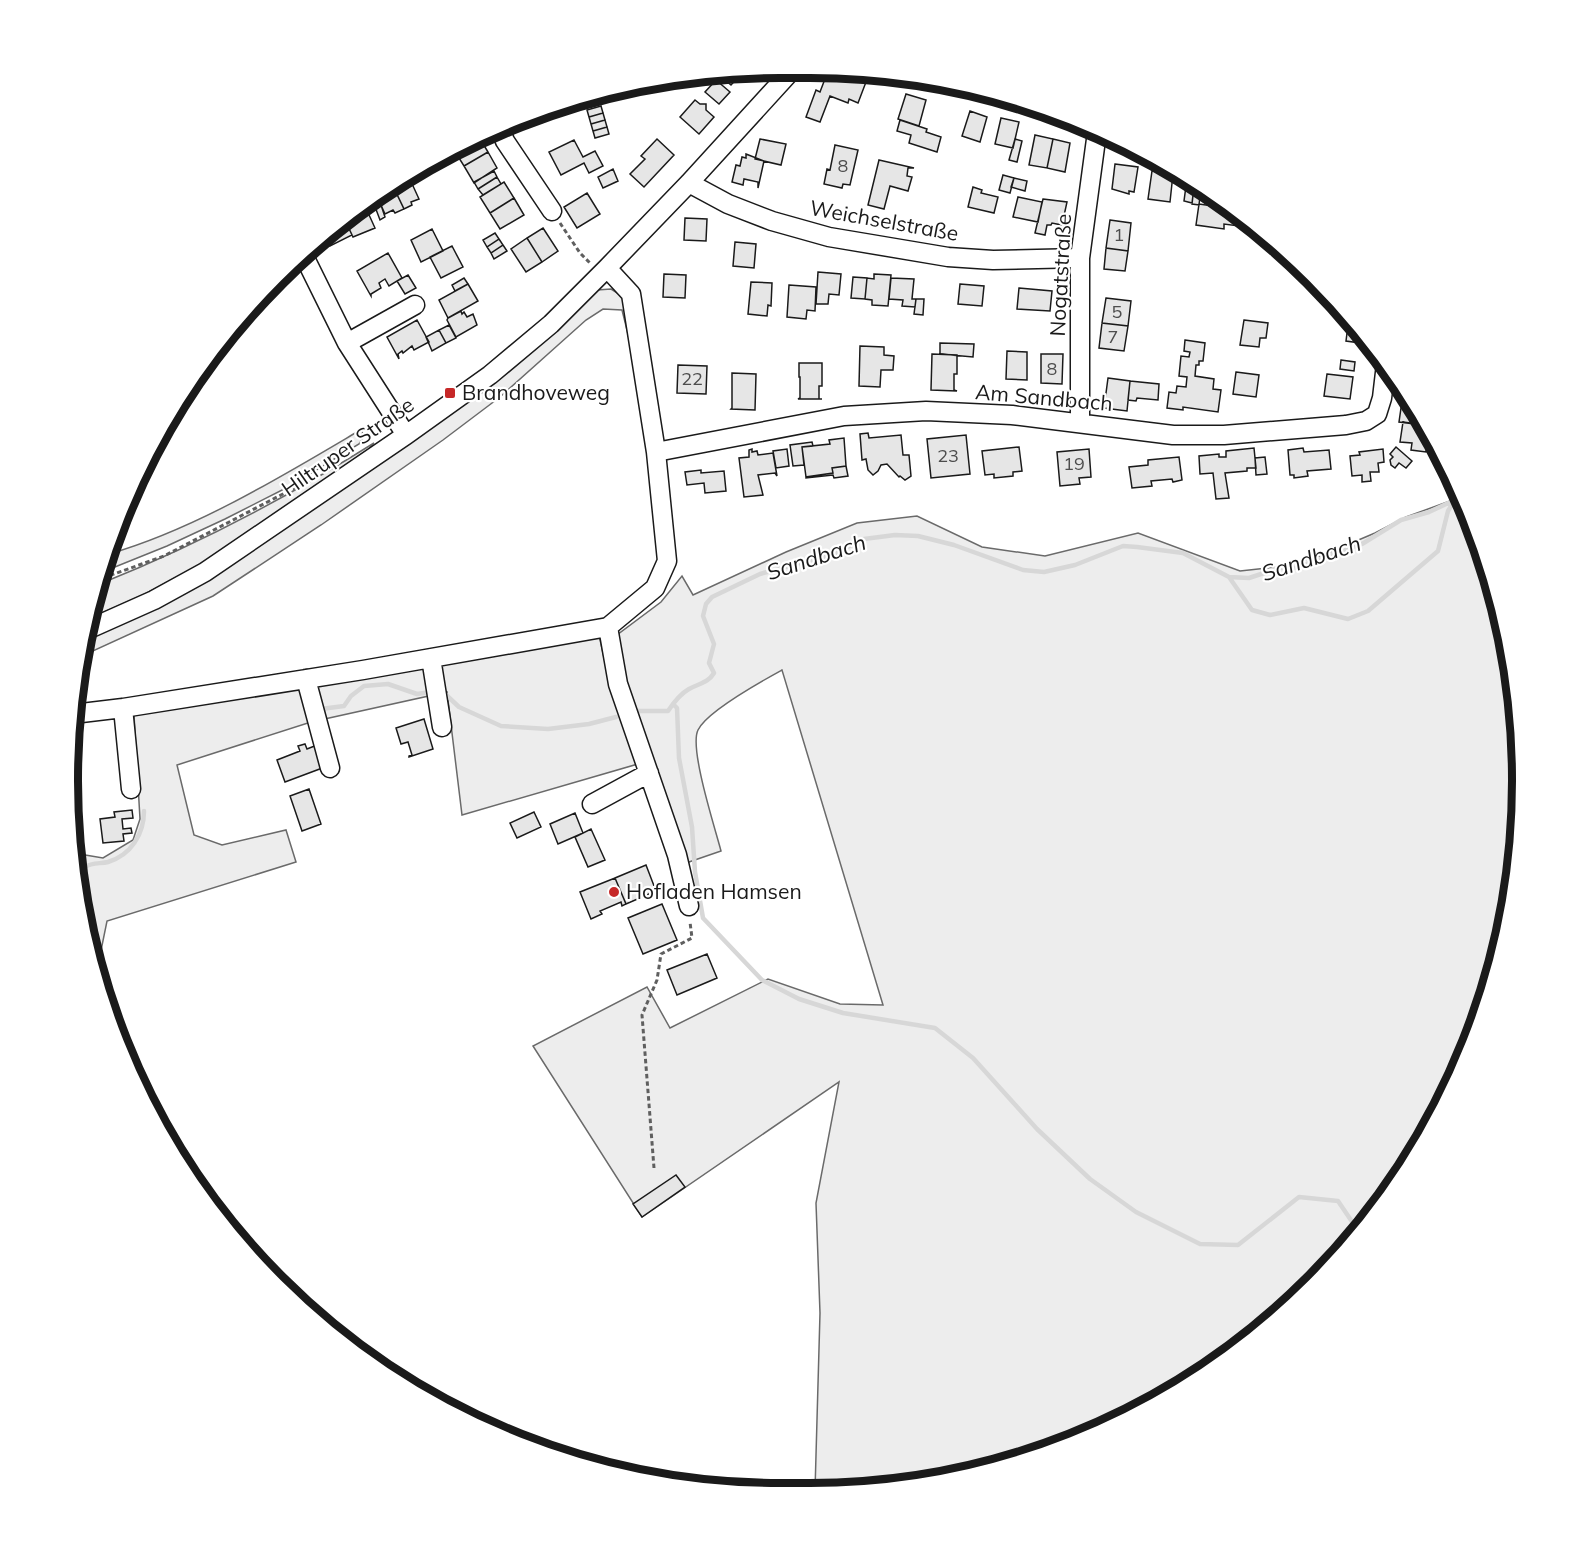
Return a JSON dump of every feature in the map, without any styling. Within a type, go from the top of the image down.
[{"type":"street","name":"Hiltruper Straße","points":[[95,625],[154,600],[205,572],[406,435],[508,361],[550,324],[600,267],[689,183],[785,78]]},
{"type":"street","points":[[503,135],[552,211]]},
{"type":"street","name":"Nogatstraße","points":[[1080,422],[1080,258],[1096,139]]},
{"type":"street","name":"Weichselstraße","points":[[689,183],[728,204],[772,221],[829,237],[948,257],[993,260],[1080,258]]},
{"type":"street","points":[[307,262],[347,343],[406,435]]},
{"type":"street","points":[[82,713],[306,679],[608,627],[655,588],[666,561],[656,452],[631,294],[600,267]]},
{"type":"street","points":[[347,343],[415,305]]},
{"type":"street","name":"Am Sandbach","points":[[656,452],[844,416],[926,411],[1012,415],[1173,435],[1224,435],[1346,425],[1366,422],[1377,414],[1384,377]]},
{"type":"street","points":[[608,627],[618,684],[677,855],[689,906]]},
{"type":"street","points":[[431,658],[441,727]]},
{"type":"street","points":[[306,679],[330,768]]},
{"type":"street","points":[[123,708],[131,789]]},
{"type":"street","points":[[592,804],[649,773]]},
{"type":"path","points":[[552,211],[580,253],[600,267]]},
{"type":"path","points":[[109,577],[164,556],[307,481]]},
{"type":"path","points":[[654,1168],[642,1015],[657,980],[662,954],[692,939],[689,906]]},
{"type":"shaded area","points":[[611,289],[627,299],[631,346],[622,310],[603,309],[586,320],[500,397],[443,440],[321,525],[213,596],[90,653],[93,633],[149,610],[597,290]]},
{"type":"shaded area","points":[[362,429],[363,438],[359,444],[290,486],[167,546],[111,569],[116,552],[207,516]]},
{"type":"shaded area","points":[[374,443],[365,454],[205,562],[145,594],[98,615],[107,581],[172,553],[309,482]]},
{"type":"shaded area","points":[[1453,500],[1475,555],[1488,599],[1499,643],[1506,689],[1512,780],[1506,872],[1499,918],[1488,962],[1459,1049],[1440,1091],[1394,1171],[1338,1244],[1273,1309],[1200,1365],[1161,1389],[1078,1430],[1035,1446],[947,1470],[901,1477],[815,1483],[820,1313],[816,1203],[839,1082],[642,1217],[533,1046],[647,987],[670,1028],[768,979],[840,1004],[883,1005],[782,670],[723,706],[703,722],[698,730],[696,739],[700,770],[721,851],[686,863],[638,764],[462,815],[447,692],[311,722],[177,765],[194,835],[222,845],[286,830],[296,862],[107,921],[100,955],[91,918],[82,855],[103,858],[133,840],[140,819],[134,715],[599,635],[610,685],[617,635],[661,602],[682,576],[693,595],[786,552],[857,523],[917,516],[982,547],[1045,556],[1138,533],[1240,571],[1277,567],[1323,555],[1406,517]]},
{"type":"building","points":[[825,79],[866,82],[858,103],[849,99],[848,103],[830,96],[820,122],[806,117],[816,90],[820,92]]},
{"type":"building","points":[[736,80],[731,85],[726,81]]},
{"type":"building","points":[[714,82],[718,82],[730,92],[719,104],[705,92]]},
{"type":"building","points":[[906,94],[926,100],[919,126],[898,119]]},
{"type":"building","points":[[695,100],[700,104],[706,104],[706,110],[714,117],[699,134],[680,117]]},
{"type":"building","points":[[601,106],[603,113],[589,117],[587,110]]},
{"type":"building","points":[[970,111],[987,117],[980,142],[962,136]]},
{"type":"building","points":[[603,113],[605,120],[591,124],[589,117]]},
{"type":"building","points":[[1001,118],[1019,122],[1013,148],[995,144]]},
{"type":"building","points":[[605,120],[607,127],[593,131],[591,124]]},
{"type":"building","points":[[900,120],[927,129],[926,132],[941,137],[937,152],[909,143],[911,135],[897,131]]},
{"type":"building","points":[[607,127],[609,134],[595,138],[593,131]]},
{"type":"building","points":[[1035,135],[1053,139],[1047,168],[1029,165]]},
{"type":"building","points":[[657,139],[674,155],[644,187],[630,174],[645,159],[641,156]]},
{"type":"building","points":[[760,139],[786,144],[781,165],[755,159]]},
{"type":"building","points":[[1015,139],[1022,141],[1017,162],[1009,160]]},
{"type":"building","points":[[1053,139],[1070,143],[1065,172],[1047,168]]},
{"type":"building","points":[[574,140],[583,157],[595,151],[603,166],[589,173],[584,163],[561,175],[549,152]]},
{"type":"building","points":[[483,144],[488,152],[464,166],[458,156]]},
{"type":"building","points":[[835,145],[858,150],[850,185],[843,184],[842,188],[824,184],[827,169],[830,170]]},
{"type":"building","points":[[488,152],[497,168],[474,183],[464,166]]},
{"type":"building","points":[[746,154],[764,161],[758,188],[758,182],[744,179],[743,185],[732,182],[736,165],[740,166],[742,157],[746,158]]},
{"type":"building","points":[[879,160],[914,168],[908,168],[907,176],[912,177],[908,191],[890,186],[884,209],[868,205]]},
{"type":"building","points":[[1115,164],[1138,167],[1134,192],[1129,191],[1129,194],[1112,189]]},
{"type":"building","points":[[613,169],[618,181],[603,188],[598,177]]},
{"type":"building","points":[[494,171],[497,177],[478,189],[474,182]]},
{"type":"building","points":[[1152,171],[1162,172],[1172,179],[1170,202],[1148,199]]},
{"type":"building","points":[[1003,175],[1014,178],[1010,193],[999,190]]},
{"type":"building","points":[[497,177],[501,184],[483,195],[478,189]]},
{"type":"building","points":[[1014,178],[1027,181],[1025,191],[1011,187]]},
{"type":"building","points":[[504,182],[514,198],[490,213],[480,197]]},
{"type":"building","points":[[412,183],[419,199],[411,202],[412,205],[404,209],[396,192]]},
{"type":"building","points":[[973,187],[982,190],[981,193],[998,197],[994,213],[968,207]]},
{"type":"building","points":[[1186,187],[1193,192],[1192,203],[1184,201]]},
{"type":"building","points":[[396,192],[404,209],[395,213],[393,210],[385,214],[380,203]]},
{"type":"building","points":[[1193,192],[1200,196],[1199,205],[1192,204]]},
{"type":"building","points":[[587,193],[600,214],[577,228],[564,207]]},
{"type":"building","points":[[1018,197],[1042,202],[1038,222],[1013,217]]},
{"type":"building","points":[[514,198],[524,215],[500,229],[490,213]]},
{"type":"building","points":[[1043,199],[1067,202],[1062,225],[1052,223],[1047,225],[1045,235],[1035,233]]},
{"type":"building","points":[[380,203],[385,217],[380,220],[375,207]]},
{"type":"building","points":[[1199,204],[1214,206],[1239,225],[1224,224],[1224,229],[1196,225]]},
{"type":"building","points":[[368,212],[375,228],[353,237],[348,227]]},
{"type":"building","points":[[685,218],[707,219],[706,241],[684,240]]},
{"type":"building","points":[[1110,220],[1131,223],[1128,251],[1106,248]]},
{"type":"building","points":[[348,227],[352,235],[330,246],[329,243]]},
{"type":"building","points":[[543,228],[558,251],[542,262],[527,238]]},
{"type":"building","points":[[432,229],[443,251],[421,262],[411,240]]},
{"type":"building","points":[[495,233],[499,239],[487,247],[483,240]]},
{"type":"building","points":[[527,238],[542,262],[526,272],[511,249]]},
{"type":"building","points":[[499,239],[503,245],[491,253],[487,247]]},
{"type":"building","points":[[735,242],[756,244],[754,268],[733,266]]},
{"type":"building","points":[[503,245],[507,251],[494,259],[491,253]]},
{"type":"building","points":[[452,246],[463,267],[441,278],[430,257]]},
{"type":"building","points":[[1106,248],[1128,251],[1125,271],[1104,269]]},
{"type":"building","points":[[388,253],[402,278],[389,286],[385,279],[379,283],[381,288],[371,296],[357,271]]},
{"type":"building","points":[[818,272],[841,274],[839,295],[829,294],[828,304],[816,304]]},
{"type":"building","points":[[664,274],[686,275],[685,298],[663,297]]},
{"type":"building","points":[[874,274],[891,275],[888,306],[872,305],[872,300],[865,299],[867,278],[874,279]]},
{"type":"building","points":[[408,275],[416,288],[405,294],[397,281]]},
{"type":"building","points":[[853,277],[867,278],[865,299],[851,298]]},
{"type":"building","points":[[464,278],[468,284],[455,291],[452,285]]},
{"type":"building","points":[[891,278],[914,279],[912,299],[916,299],[915,307],[902,306],[903,300],[889,299]]},
{"type":"building","points":[[751,282],[772,283],[771,306],[768,305],[767,316],[748,314]]},
{"type":"building","points":[[468,284],[478,301],[448,318],[439,300]]},
{"type":"building","points":[[960,284],[984,286],[982,306],[958,304]]},
{"type":"building","points":[[789,285],[816,287],[815,311],[807,310],[806,319],[787,317]]},
{"type":"building","points":[[1019,288],[1052,291],[1050,311],[1017,309]]},
{"type":"building","points":[[1106,298],[1131,301],[1128,326],[1102,323]]},
{"type":"building","points":[[916,299],[924,299],[923,315],[914,314]]},
{"type":"building","points":[[461,311],[467,317],[473,314],[477,325],[456,337],[447,320]]},
{"type":"building","points":[[417,320],[429,342],[414,350],[412,346],[403,353],[402,351],[398,354],[399,359],[387,337]]},
{"type":"building","points":[[1244,320],[1268,323],[1266,338],[1260,338],[1259,347],[1240,345]]},
{"type":"building","points":[[1102,323],[1128,326],[1124,351],[1099,348]]},
{"type":"building","points":[[449,325],[456,338],[446,343],[439,330]]},
{"type":"building","points":[[1348,329],[1359,343],[1346,341]]},
{"type":"building","points":[[439,330],[446,343],[432,351],[426,337]]},
{"type":"building","points":[[1185,340],[1205,343],[1203,361],[1199,361],[1199,365],[1196,365],[1195,376],[1214,379],[1213,389],[1221,390],[1218,412],[1183,407],[1183,410],[1167,408],[1169,392],[1176,393],[1177,386],[1186,387],[1187,377],[1179,376],[1181,356],[1189,357],[1190,352],[1184,351]]},
{"type":"building","points":[[940,343],[974,344],[973,357],[940,354]]},
{"type":"building","points":[[860,346],[884,347],[884,355],[894,356],[893,370],[881,370],[880,387],[859,386]]},
{"type":"building","points":[[1007,351],[1027,352],[1027,380],[1006,379]]},
{"type":"building","points":[[932,354],[957,355],[954,390],[957,391],[931,390]]},
{"type":"building","points":[[1041,354],[1063,354],[1062,384],[1041,383]]},
{"type":"building","points":[[1341,360],[1355,362],[1354,371],[1340,369]]},
{"type":"building","points":[[799,363],[822,363],[822,386],[819,386],[819,399],[798,399],[800,398]]},
{"type":"building","points":[[678,365],[707,366],[706,394],[677,393]]},
{"type":"building","points":[[1236,372],[1259,375],[1256,397],[1233,394]]},
{"type":"building","points":[[732,373],[756,374],[755,410],[731,409]]},
{"type":"building","points":[[1327,374],[1353,377],[1350,399],[1324,396]]},
{"type":"building","points":[[1108,378],[1130,381],[1127,411],[1104,408]]},
{"type":"building","points":[[1130,381],[1159,384],[1158,400],[1137,398],[1136,401],[1128,400]]},
{"type":"building","points":[[1402,403],[1415,424],[1399,422]]},
{"type":"building","points":[[1403,422],[1415,424],[1427,446],[1426,452],[1411,450],[1412,443],[1400,442]]},
{"type":"building","points":[[868,433],[869,438],[901,435],[903,455],[909,455],[911,476],[905,480],[899,477],[887,464],[881,465],[873,475],[868,470],[866,459],[862,460],[860,434]]},
{"type":"building","points":[[966,435],[970,474],[931,478],[927,439]]},
{"type":"building","points":[[844,438],[846,466],[832,468],[833,473],[806,477],[802,447],[830,444],[829,440]]},
{"type":"building","points":[[812,442],[813,446],[802,447],[804,465],[793,466],[790,445]]},
{"type":"building","points":[[1019,447],[1022,471],[1013,472],[1013,476],[994,478],[994,474],[985,475],[982,451]]},
{"type":"building","points":[[1396,447],[1412,461],[1406,468],[1399,463],[1395,468],[1391,465],[1390,460],[1393,457],[1390,454]]},
{"type":"building","points":[[1254,448],[1256,468],[1225,473],[1229,498],[1216,499],[1213,473],[1200,474],[1199,456],[1219,454],[1219,457],[1226,457],[1226,451]]},
{"type":"building","points":[[1303,448],[1304,452],[1329,450],[1331,469],[1307,471],[1308,476],[1294,478],[1294,475],[1290,475],[1288,450]]},
{"type":"building","points":[[752,449],[752,452],[757,451],[758,455],[773,453],[777,476],[775,473],[758,475],[763,495],[744,497],[739,458],[749,457],[749,450]]},
{"type":"building","points":[[787,449],[789,466],[776,468],[773,451]]},
{"type":"building","points":[[1089,449],[1091,477],[1079,478],[1080,484],[1060,486],[1057,452]]},
{"type":"building","points":[[1383,449],[1384,462],[1378,463],[1379,472],[1370,472],[1371,481],[1362,482],[1362,475],[1352,476],[1350,456],[1360,455],[1359,452]]},
{"type":"building","points":[[1179,457],[1182,480],[1151,481],[1152,486],[1132,488],[1129,467],[1148,465],[1148,460]]},
{"type":"building","points":[[1265,457],[1267,474],[1256,475],[1255,458]]},
{"type":"building","points":[[846,466],[848,476],[806,478],[833,473],[832,468]]},
{"type":"building","points":[[701,470],[701,473],[724,471],[726,491],[705,493],[704,483],[687,485],[685,472]]},
{"type":"building","points":[[424,719],[433,749],[409,757],[412,755],[408,742],[401,744],[396,728]]},
{"type":"building","points":[[305,744],[307,749],[317,745],[325,767],[285,782],[277,760],[300,751],[298,746]]},
{"type":"building","points":[[309,789],[321,824],[302,831],[290,796]]},
{"type":"building","points":[[132,810],[133,818],[122,819],[123,829],[131,828],[132,833],[123,834],[124,841],[103,843],[100,819],[115,817],[114,812]]},
{"type":"building","points":[[534,812],[541,827],[517,838],[510,823]]},
{"type":"building","points":[[575,813],[583,833],[558,844],[550,824]]},
{"type":"building","points":[[591,829],[605,860],[588,867],[575,837]]},
{"type":"building","points":[[646,865],[656,891],[626,904],[615,878]]},
{"type":"building","points":[[615,878],[626,904],[622,906],[621,902],[600,911],[602,914],[591,919],[580,892]]},
{"type":"building","points":[[662,904],[677,940],[643,954],[628,918]]},
{"type":"building","points":[[707,954],[717,978],[677,995],[667,970]]},
{"type":"building","points":[[676,1175],[685,1187],[642,1217],[633,1204]]},
{"type":"waterway","name":"Sandbach","points":[[634,711],[668,711],[683,693],[712,676],[714,673],[709,663],[714,644],[703,616],[706,604],[712,597],[760,574],[833,554],[864,539],[895,535],[918,536],[954,545],[1023,570],[1044,572],[1075,565],[1123,546],[1137,547],[1183,553],[1229,577],[1249,578],[1279,568],[1295,568],[1362,544],[1401,520],[1429,512],[1454,500]]},
{"type":"waterway","name":"Sandbach","points":[[1229,577],[1252,610],[1270,615],[1304,608],[1348,619],[1368,611],[1438,551],[1448,511],[1454,501]]},
{"type":"waterway","name":"Sandbach","points":[[321,709],[344,706],[351,696],[364,686],[388,684],[417,694],[431,692]]},
{"type":"waterway","name":"Sandbach","points":[[442,691],[459,707],[501,726],[548,729],[589,724],[616,717]]},
{"type":"waterway","points":[[673,704],[677,708],[679,758],[692,827],[695,872],[703,918],[762,980],[799,999],[843,1013],[935,1028],[973,1058],[1037,1129],[1090,1179],[1136,1212],[1200,1244],[1238,1245],[1299,1197],[1338,1201],[1354,1224]]},
{"type":"waterway","name":"Sandbach","points":[[84,869],[91,864],[116,859],[129,849],[142,828],[144,811]]},
{"type":"place","name":"Brandhoveweg","points":[[450,393]]},
{"type":"place","name":"Hofladen Hamsen","points":[[614,892]]}]
